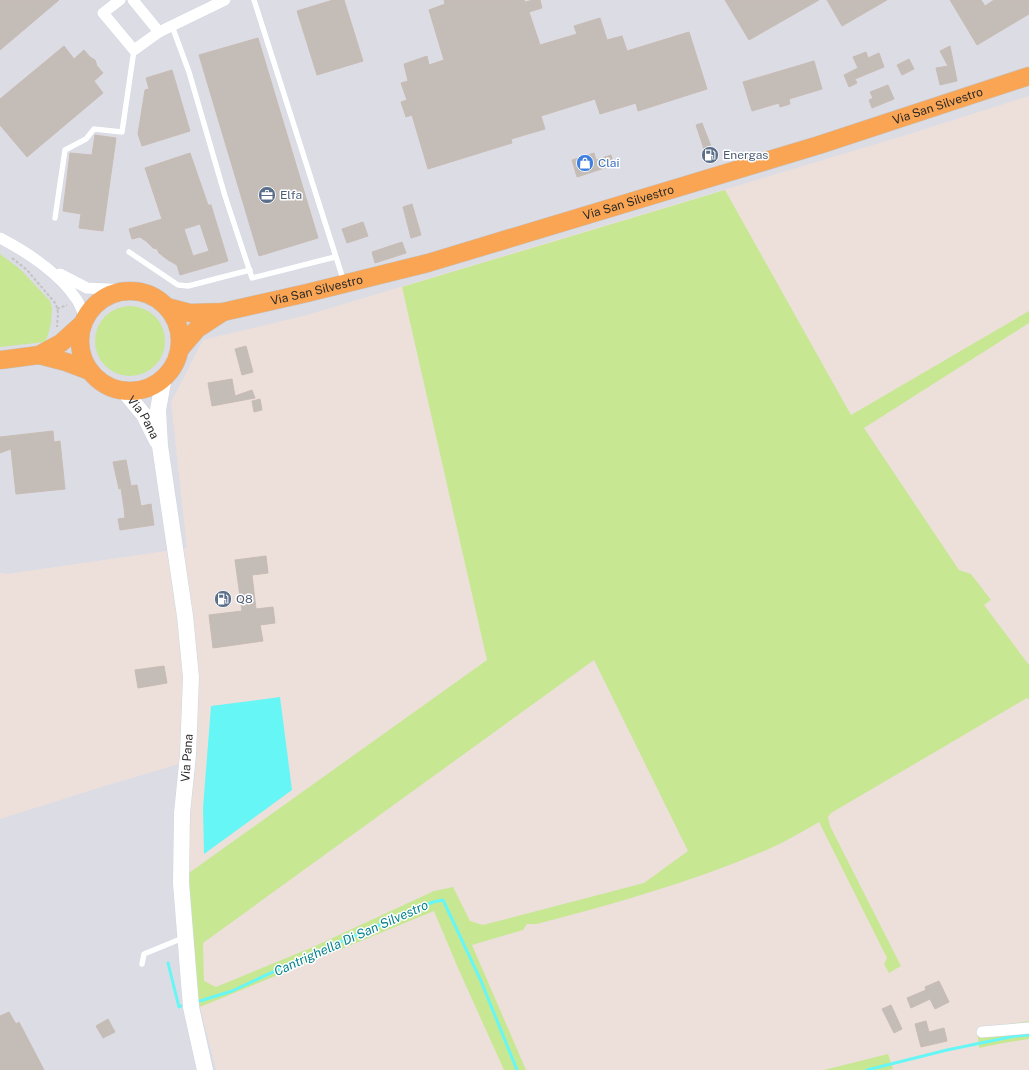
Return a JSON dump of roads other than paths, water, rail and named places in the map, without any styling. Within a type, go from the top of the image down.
[{"type":"main road","name":"Via San Silvestro","points":[[167,307],[190,313],[223,312],[428,263],[796,151],[1029,76]]},
{"type":"main road","points":[[0,360],[45,352],[62,343],[83,321],[93,306],[104,297],[117,292],[130,290],[144,292],[156,298],[167,307],[175,320],[180,334],[180,349],[174,364],[164,377],[152,386],[138,390],[124,391],[111,388],[99,381],[90,372],[82,357],[79,341],[83,321]]},
{"type":"main road","name":"Via San Silvestro","points":[[180,349],[197,329],[223,312]]},
{"type":"main road","points":[[45,352],[90,372]]},
{"type":"street","points":[[120,0],[103,13],[134,50],[159,32],[225,0]]},
{"type":"street","points":[[133,0],[159,32]]},
{"type":"street","points":[[0,238],[15,246],[43,266],[66,286],[78,301],[83,321]]},
{"type":"street","points":[[43,266],[87,288],[130,290]]},
{"type":"street","name":"Via Pana","points":[[164,377],[158,410],[160,446],[186,616],[191,677],[188,755],[182,813],[181,884],[191,1007],[204,1070]]},
{"type":"street","name":"Via Pana","points":[[124,391],[144,415],[160,446]]},
{"type":"street","points":[[982,1032],[1029,1028]]},
{"type":"lane","points":[[254,0],[344,284]]},
{"type":"lane","points":[[172,26],[189,72],[225,196],[252,278],[336,257]]},
{"type":"lane","points":[[55,218],[65,150],[86,138],[94,129],[122,132],[134,50]]},
{"type":"lane","points":[[129,252],[178,285],[188,286],[250,270]]},
{"type":"lane","points":[[142,964],[144,954],[185,937]]},
{"type":"water","points":[[280,697],[292,790],[204,854],[203,808],[211,706]]},
{"type":"waterway","name":"Cantrighella Di San Silvestro","points":[[200,1001],[232,991],[305,957],[433,902],[443,900],[481,981],[517,1070]]},
{"type":"waterway","name":"Cantrighella Di San Silvestro","points":[[168,963],[179,1007],[181,1006]]},
{"type":"waterway","name":"Cantrighella Di San Silvestro","points":[[867,1070],[947,1050],[1015,1036],[1029,1035]]},
{"type":"place","name":"Energas","points":[[710,155]]},
{"type":"place","name":"Clai","points":[[585,163]]},
{"type":"place","name":"Elfa","points":[[267,195]]},
{"type":"place","name":"Q8","points":[[223,599]]}]
